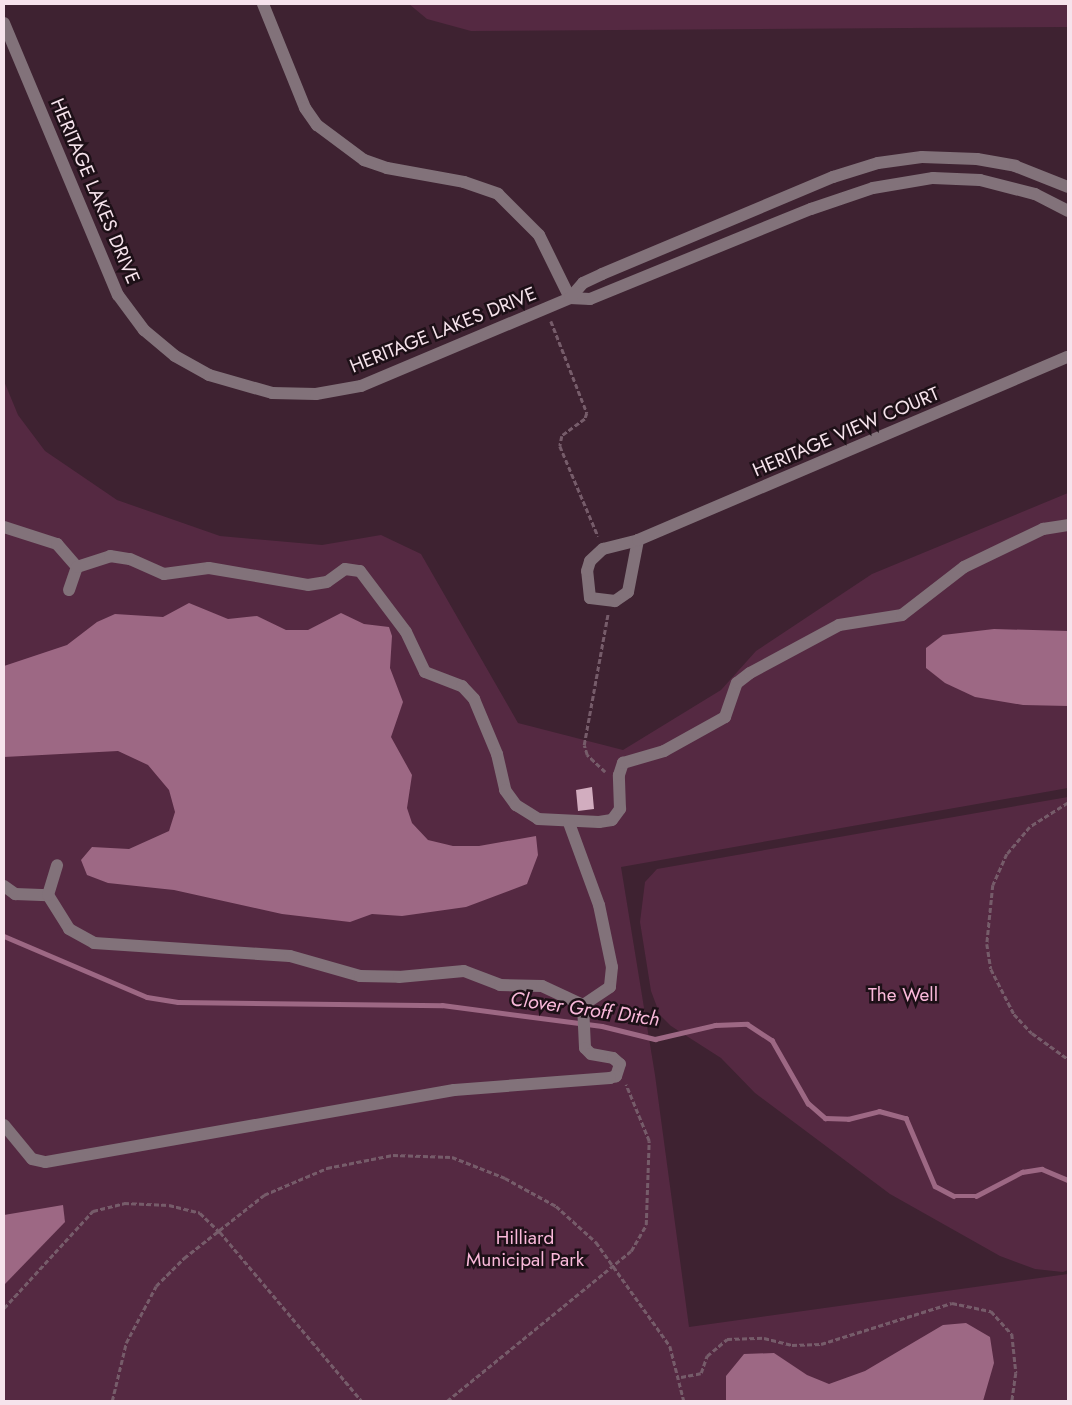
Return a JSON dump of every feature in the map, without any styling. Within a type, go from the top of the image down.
[{"type":"street","points":[[262,4],[305,108],[317,125],[342,145],[379,165],[464,182],[498,194],[539,235],[570,298]]},
{"type":"street","name":"HERITAGE LAKES DRIVE","points":[[4,23],[118,295],[158,343],[209,376],[272,393],[297,395],[340,391],[380,378],[570,298],[590,299],[818,206],[893,184],[933,178],[980,180],[1035,194],[1068,211]]},
{"type":"street","name":"HERITAGE LAKES DRIVE","points":[[570,298],[583,283],[602,274],[833,177],[878,163],[922,157],[976,159],[1034,172],[1068,186]]},
{"type":"street","name":"HERITAGE VIEW COURT","points":[[604,549],[638,540],[1068,357]]},
{"type":"street","points":[[77,567],[117,556],[164,574],[209,568],[308,585],[327,582],[345,570],[360,571],[406,632],[425,672],[462,686],[474,699],[498,754],[509,798],[531,817],[569,823],[612,820],[620,810],[623,763],[664,750],[725,717],[737,683],[750,673],[839,625],[902,615],[964,568],[1043,529],[1068,526]]},
{"type":"street","points":[[4,527],[57,544],[77,567]]},
{"type":"street","points":[[604,549],[590,561],[586,586],[590,598],[608,602],[628,592],[638,540]]},
{"type":"street","points":[[69,590],[77,567]]},
{"type":"street","points":[[569,823],[599,905],[612,967],[610,987],[583,1009]]},
{"type":"street","points":[[57,865],[48,895],[69,929],[94,943],[300,957],[360,976],[464,971],[500,985],[548,988],[583,1009]]},
{"type":"street","points":[[4,886],[15,894],[48,895]]},
{"type":"street","points":[[4,1125],[32,1159],[45,1162],[454,1090],[616,1076],[620,1071],[618,1060],[591,1054],[585,1048],[583,1009]]},
{"type":"path","points":[[545,308],[587,413],[585,419],[562,436],[560,446],[604,549]]},
{"type":"path","points":[[608,602],[584,745],[591,760],[620,787]]},
{"type":"path","points":[[1068,803],[1030,827],[1008,854],[993,885],[987,944],[991,969],[1014,1014],[1032,1033],[1068,1059]]},
{"type":"path","points":[[448,1401],[632,1251],[646,1225],[649,1141],[624,1080]]},
{"type":"path","points":[[112,1401],[126,1344],[156,1286],[184,1258],[220,1232],[264,1195],[327,1168],[393,1156],[452,1157],[505,1178],[556,1206],[596,1242],[670,1346],[681,1378],[684,1401]]},
{"type":"path","points":[[4,1308],[93,1211],[124,1203],[169,1205],[200,1213],[220,1232],[362,1401]]},
{"type":"path","points":[[681,1378],[701,1374],[707,1356],[727,1339],[764,1338],[792,1345],[821,1344],[952,1303],[991,1312],[1012,1334],[1016,1373],[1012,1401]]},
{"type":"green space","points":[[409,4],[1068,4],[1068,27],[471,31],[427,19]]},
{"type":"green space","name":"Hilliard Municipal Park","points":[[4,381],[18,415],[45,451],[117,500],[220,536],[322,545],[381,535],[421,554],[518,723],[623,750],[721,690],[756,651],[872,574],[1068,493],[1068,788],[621,867],[655,1075],[689,1327],[1068,1274],[1068,1401],[4,1401]]},
{"type":"green space","name":"The Well","points":[[1068,797],[1068,1270],[1063,1272],[1035,1269],[1000,1256],[890,1194],[755,1093],[721,1058],[671,1026],[660,1015],[651,991],[640,922],[645,882],[657,869]]},
{"type":"shaded area","points":[[189,603],[228,619],[257,616],[286,630],[308,630],[341,613],[364,624],[389,627],[392,636],[390,668],[403,702],[391,737],[412,775],[407,808],[412,823],[428,840],[453,846],[479,846],[536,836],[538,855],[527,884],[466,907],[402,916],[372,914],[350,922],[282,914],[174,890],[108,883],[87,875],[81,860],[92,847],[129,849],[169,831],[175,812],[169,790],[148,765],[118,751],[4,757],[4,666],[67,645],[97,622],[115,614],[163,617]]},
{"type":"shaded area","points":[[994,629],[1068,631],[1068,706],[1023,705],[975,697],[945,683],[926,668],[926,648],[943,635]]},
{"type":"shaded area","points":[[63,1205],[65,1222],[4,1285],[4,1215]]},
{"type":"shaded area","points":[[966,1323],[990,1337],[994,1363],[983,1401],[726,1401],[726,1376],[744,1354],[774,1353],[807,1375],[829,1384],[865,1371],[943,1325]]},
{"type":"building","points":[[592,787],[594,809],[578,811],[576,790]]},
{"type":"waterway","name":"Clover Groff Ditch","points":[[4,936],[147,997],[178,1002],[442,1005],[602,1026],[655,1039],[715,1025],[747,1024],[772,1040],[808,1103],[825,1118],[848,1119],[879,1111],[906,1118],[935,1186],[954,1196],[976,1196],[1022,1172],[1042,1169],[1068,1180]]}]
